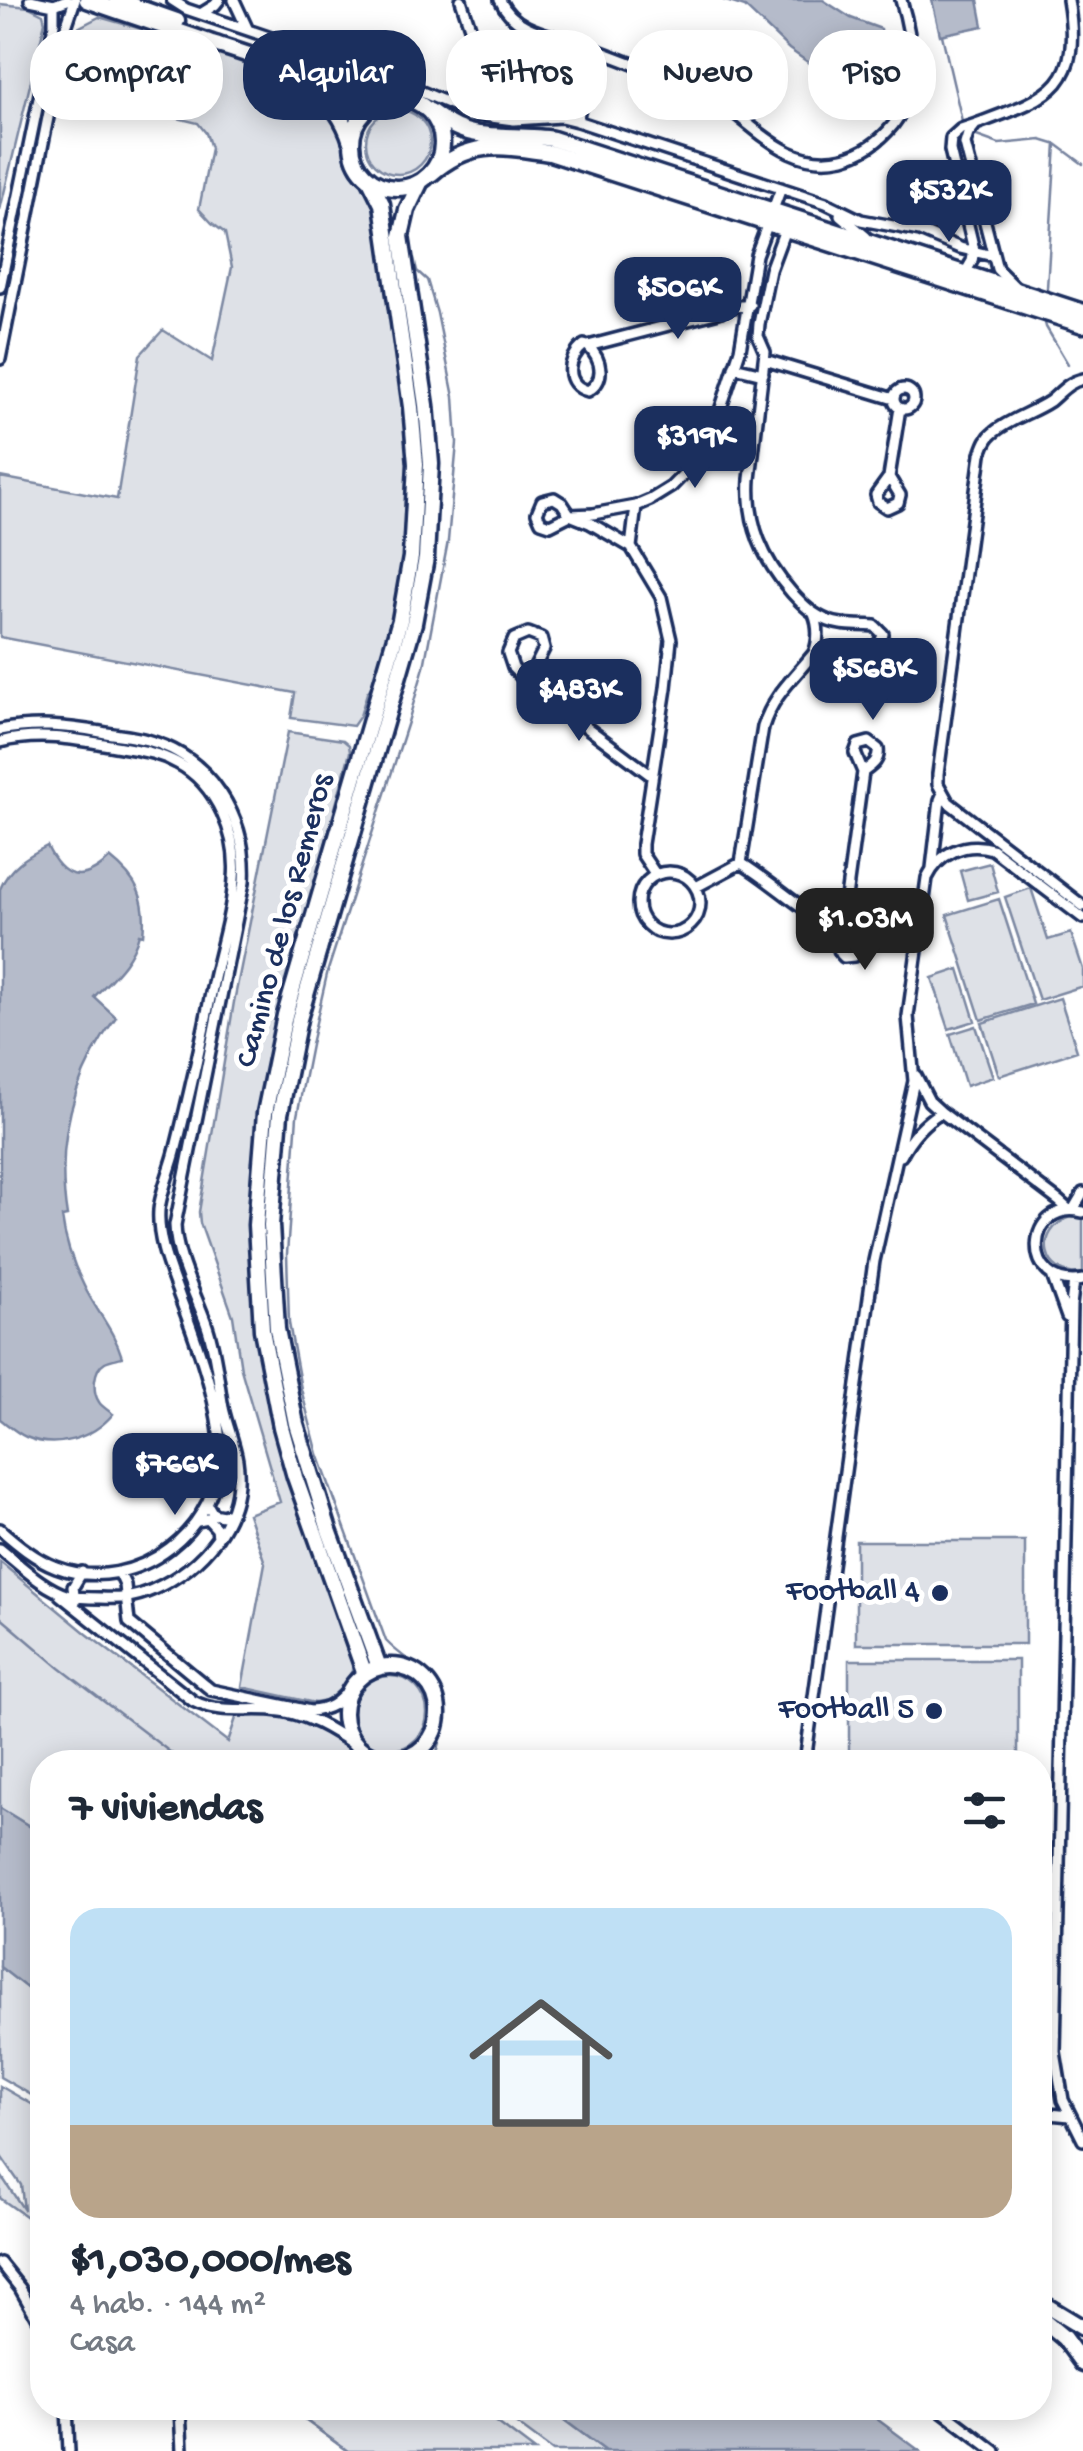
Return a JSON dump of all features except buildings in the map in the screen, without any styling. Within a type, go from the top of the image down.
[{"type":"main road","points":[[87,0],[280,68],[324,96],[337,111],[352,142]]},
{"type":"main road","points":[[117,0],[243,45]]},
{"type":"main road","points":[[426,109],[468,132],[553,139],[697,186],[770,217]]},
{"type":"main road","points":[[426,178],[439,162],[443,149],[438,122],[430,111]]},
{"type":"main road","points":[[358,120],[352,142],[354,156],[360,170],[381,186],[408,188],[464,151],[513,148],[550,152],[770,217],[1083,324]]},
{"type":"main road","name":"Camino de los Remeros","points":[[372,1671],[296,1424],[277,1328],[272,1225],[280,1114],[296,1035],[422,588],[431,464],[401,241],[408,210],[426,178]]},
{"type":"main road","name":"Camino de los Remeros","points":[[370,180],[385,219],[411,407],[416,464],[410,556],[400,620],[285,1015],[265,1113],[256,1225],[262,1330],[281,1428],[295,1477],[372,1671]]},
{"type":"main road","points":[[788,223],[876,245],[1083,312]]},
{"type":"main road","points":[[362,1750],[345,1727],[344,1702],[350,1690],[372,1671],[392,1666],[417,1674],[434,1693],[434,1730],[418,1750]]},
{"type":"main road","points":[[1052,2309],[1083,2328]]},
{"type":"main road","points":[[1052,2328],[1083,2364]]},
{"type":"street","points":[[30,0],[54,6],[67,0]]},
{"type":"street","points":[[0,359],[66,26],[75,0]]},
{"type":"street","points":[[172,0],[186,9],[246,30]]},
{"type":"street","points":[[202,13],[219,0]]},
{"type":"street","points":[[234,0],[249,30]]},
{"type":"street","points":[[461,0],[471,30]]},
{"type":"street","points":[[500,0],[508,14],[536,30]]},
{"type":"street","points":[[607,56],[698,89],[787,152],[808,160],[848,157],[872,146],[903,109],[911,64],[901,0]]},
{"type":"street","points":[[964,273],[974,250],[950,150],[951,138],[961,128],[1031,104],[1059,83],[1069,68],[1074,46],[1068,0]]},
{"type":"street","points":[[0,287],[54,24],[54,6]]},
{"type":"street","points":[[573,120],[826,203],[861,220],[920,231],[960,248],[993,256]]},
{"type":"street","points":[[976,124],[965,144],[993,256],[997,269],[1020,291]]},
{"type":"street","points":[[30,142],[43,144]]},
{"type":"street","points":[[697,186],[703,163]]},
{"type":"street","points":[[656,875],[642,854],[671,640],[660,596],[631,547],[570,516],[636,506],[671,487],[701,456],[711,438],[734,367],[756,255],[781,188]]},
{"type":"street","points":[[826,203],[876,245]]},
{"type":"street","points":[[788,223],[770,270],[758,336],[766,352],[749,496],[753,522],[772,568],[804,606],[839,624],[880,628],[883,638],[878,646],[868,649],[814,653]]},
{"type":"street","points":[[588,346],[597,356],[601,374],[592,390],[583,391],[573,382],[570,368],[574,354],[584,346],[730,307],[762,306]]},
{"type":"street","points":[[743,334],[758,336]]},
{"type":"street","points":[[764,360],[896,403],[889,477]]},
{"type":"street","points":[[734,367],[763,374]]},
{"type":"street","points":[[1083,379],[1068,384],[1052,400],[991,434],[985,442],[938,774],[938,784],[948,802],[1083,906]]},
{"type":"street","points":[[631,547],[636,506]]},
{"type":"street","points":[[741,863],[768,710],[814,653],[818,622],[814,614]]},
{"type":"street","points":[[526,683],[544,649],[541,638],[528,632],[514,639],[508,652],[513,668],[526,683],[652,776]]},
{"type":"street","points":[[0,730],[54,726],[148,740],[178,753],[224,794],[243,846],[244,882],[175,1225],[181,1256],[209,1332],[224,1415],[238,1462],[238,1483],[218,1537],[206,1554],[172,1581],[126,1599],[73,1596],[50,1587]]},
{"type":"street","points":[[0,742],[42,735],[147,751],[180,764],[217,802],[232,844],[234,880],[192,1086],[159,1208],[160,1238],[217,1422],[219,1464],[207,1504],[197,1522],[171,1549],[119,1572],[98,1574],[56,1567],[20,1548],[0,1529]]},
{"type":"street","points":[[741,863],[839,930],[863,772]]},
{"type":"street","points":[[807,1750],[874,1261],[912,1089],[908,1016],[942,793]]},
{"type":"street","points":[[932,868],[970,845],[992,849],[1083,918]]},
{"type":"street","points":[[696,887],[741,863]]},
{"type":"street","points":[[674,872],[696,887],[700,905],[693,922],[678,932],[660,932],[644,922],[638,905],[642,887],[656,875],[674,872]]},
{"type":"street","points":[[912,1068],[929,1102],[940,1112],[1075,1211]]},
{"type":"street","points":[[893,1172],[915,1133],[940,1112]]},
{"type":"street","points":[[1083,1193],[1075,1211],[1047,1220],[1037,1240],[1041,1264],[1052,1275],[1079,1280],[1071,1305],[1055,2052],[1058,2080],[1083,2140]]},
{"type":"street","points":[[1052,1275],[1072,1334]]},
{"type":"street","points":[[207,1504],[218,1516],[230,1513]]},
{"type":"street","points":[[197,1522],[202,1519],[214,1523],[218,1537]]},
{"type":"street","points":[[0,1549],[193,1701],[222,1710],[298,1714],[359,1748]]},
{"type":"street","points":[[76,1608],[73,1587],[82,1572]]},
{"type":"street","points":[[119,1572],[125,1585],[129,1622],[211,1690],[310,1711],[337,1704],[350,1690]]},
{"type":"street","points":[[1052,2114],[1070,2116]]},
{"type":"street","points":[[0,2263],[30,2306]]},
{"type":"street","points":[[68,2420],[69,2451]]},
{"type":"street","points":[[181,2420],[182,2451]]},
{"type":"street","points":[[954,2420],[996,2451]]},
{"type":"shaded area","points":[[0,4],[29,7],[43,14],[45,22],[43,30],[30,30],[30,85],[0,210]]},
{"type":"shaded area","points":[[99,17],[145,30],[74,30]]},
{"type":"shaded area","points":[[223,53],[243,60],[243,120],[334,120],[351,172],[378,202],[386,291],[409,433],[410,491],[396,608],[378,677],[353,726],[291,718],[295,693],[0,637],[0,477],[117,499],[140,355],[163,330],[212,361],[232,267],[225,233],[199,209],[211,148],[198,123],[186,120],[223,120]]},
{"type":"shaded area","points":[[374,120],[422,120],[428,130],[428,154],[410,172],[386,172],[368,154],[368,130]]},
{"type":"shaded area","points":[[288,732],[343,740],[350,752],[264,1076],[252,1162],[253,1301],[258,1341],[353,1662],[352,1671],[340,1689],[327,1701],[315,1703],[242,1687],[265,1563],[248,1514],[280,1502],[241,1369],[233,1316],[199,1212],[234,1002]]},
{"type":"shaded area","points":[[990,863],[998,892],[968,900],[960,871]]},
{"type":"shaded area","points":[[1031,888],[1048,940],[1071,933],[1083,969],[1083,986],[1039,1000],[1005,897]]},
{"type":"shaded area","points":[[999,899],[1033,1004],[981,1020],[947,915]]},
{"type":"shaded area","points":[[959,969],[975,1021],[949,1029],[932,978]]},
{"type":"shaded area","points":[[1060,998],[1077,1051],[999,1076],[982,1023]]},
{"type":"shaded area","points":[[976,1026],[993,1077],[966,1086],[950,1034]]},
{"type":"shaded area","points":[[1071,1217],[1083,1219],[1083,1273],[1059,1269],[1047,1252],[1051,1232]]},
{"type":"shaded area","name":"Football 4","points":[[856,1541],[1025,1541],[1025,1644],[856,1644]]},
{"type":"shaded area","points":[[0,1562],[228,1742],[237,1715],[261,1715],[310,1723],[332,1734],[349,1750],[30,1750],[30,1827],[0,1808]]},
{"type":"shaded area","name":"Football 5","points":[[849,1660],[1018,1660],[1018,1750],[849,1750]]},
{"type":"shaded area","points":[[390,1676],[416,1687],[427,1713],[416,1739],[390,1750],[364,1739],[353,1713],[364,1687]]},
{"type":"shaded area","points":[[0,1967],[30,1991],[30,2094],[0,2077]]},
{"type":"shaded area","points":[[0,2086],[30,2103],[30,2219],[0,2198],[0,2174],[24,2210],[21,2185],[0,2155]]},
{"type":"shaded area","points":[[305,2420],[494,2420],[535,2451],[348,2451]]},
{"type":"shaded area","points":[[511,2420],[564,2420],[606,2451],[553,2451]]},
{"type":"water","points":[[723,0],[823,0],[851,18],[881,30],[808,30],[808,62],[788,48],[788,30],[769,30],[745,7]]},
{"type":"water","points":[[932,0],[978,0],[983,26],[940,35]]},
{"type":"water","points":[[47,846],[60,866],[74,874],[91,872],[110,858],[134,883],[142,901],[144,922],[143,935],[139,934],[127,961],[94,997],[116,1017],[78,1087],[70,1111],[63,1162],[67,1216],[62,1217],[67,1244],[84,1286],[122,1357],[101,1365],[95,1381],[99,1402],[113,1414],[95,1430],[61,1442],[26,1437],[0,1419],[0,889],[19,863]]},
{"type":"water","points":[[0,1808],[30,1827],[30,1991],[0,1967]]},
{"type":"water","points":[[564,2420],[878,2420],[920,2451],[606,2451]]},
{"type":"waterway","points":[[942,35],[962,121]]},
{"type":"waterway","points":[[974,135],[999,144],[1041,140],[1054,144]]},
{"type":"waterway","points":[[1047,288],[1056,144],[1083,164]]},
{"type":"waterway","points":[[414,258],[417,271],[427,280],[437,313],[454,397],[457,443],[448,541],[424,667],[328,970],[312,1040],[297,1116],[287,1254],[289,1323],[318,1454],[386,1641],[427,1675],[442,1694],[445,1723],[438,1750]]},
{"type":"waterway","points":[[1044,319],[1068,364]]},
{"type":"waterway","points":[[0,1617],[167,1750]]},
{"type":"waterway","points":[[305,2420],[347,2451]]},
{"type":"place","name":"Football 4","points":[[940,1593]]},
{"type":"place","name":"Football 5","points":[[934,1711]]}]
